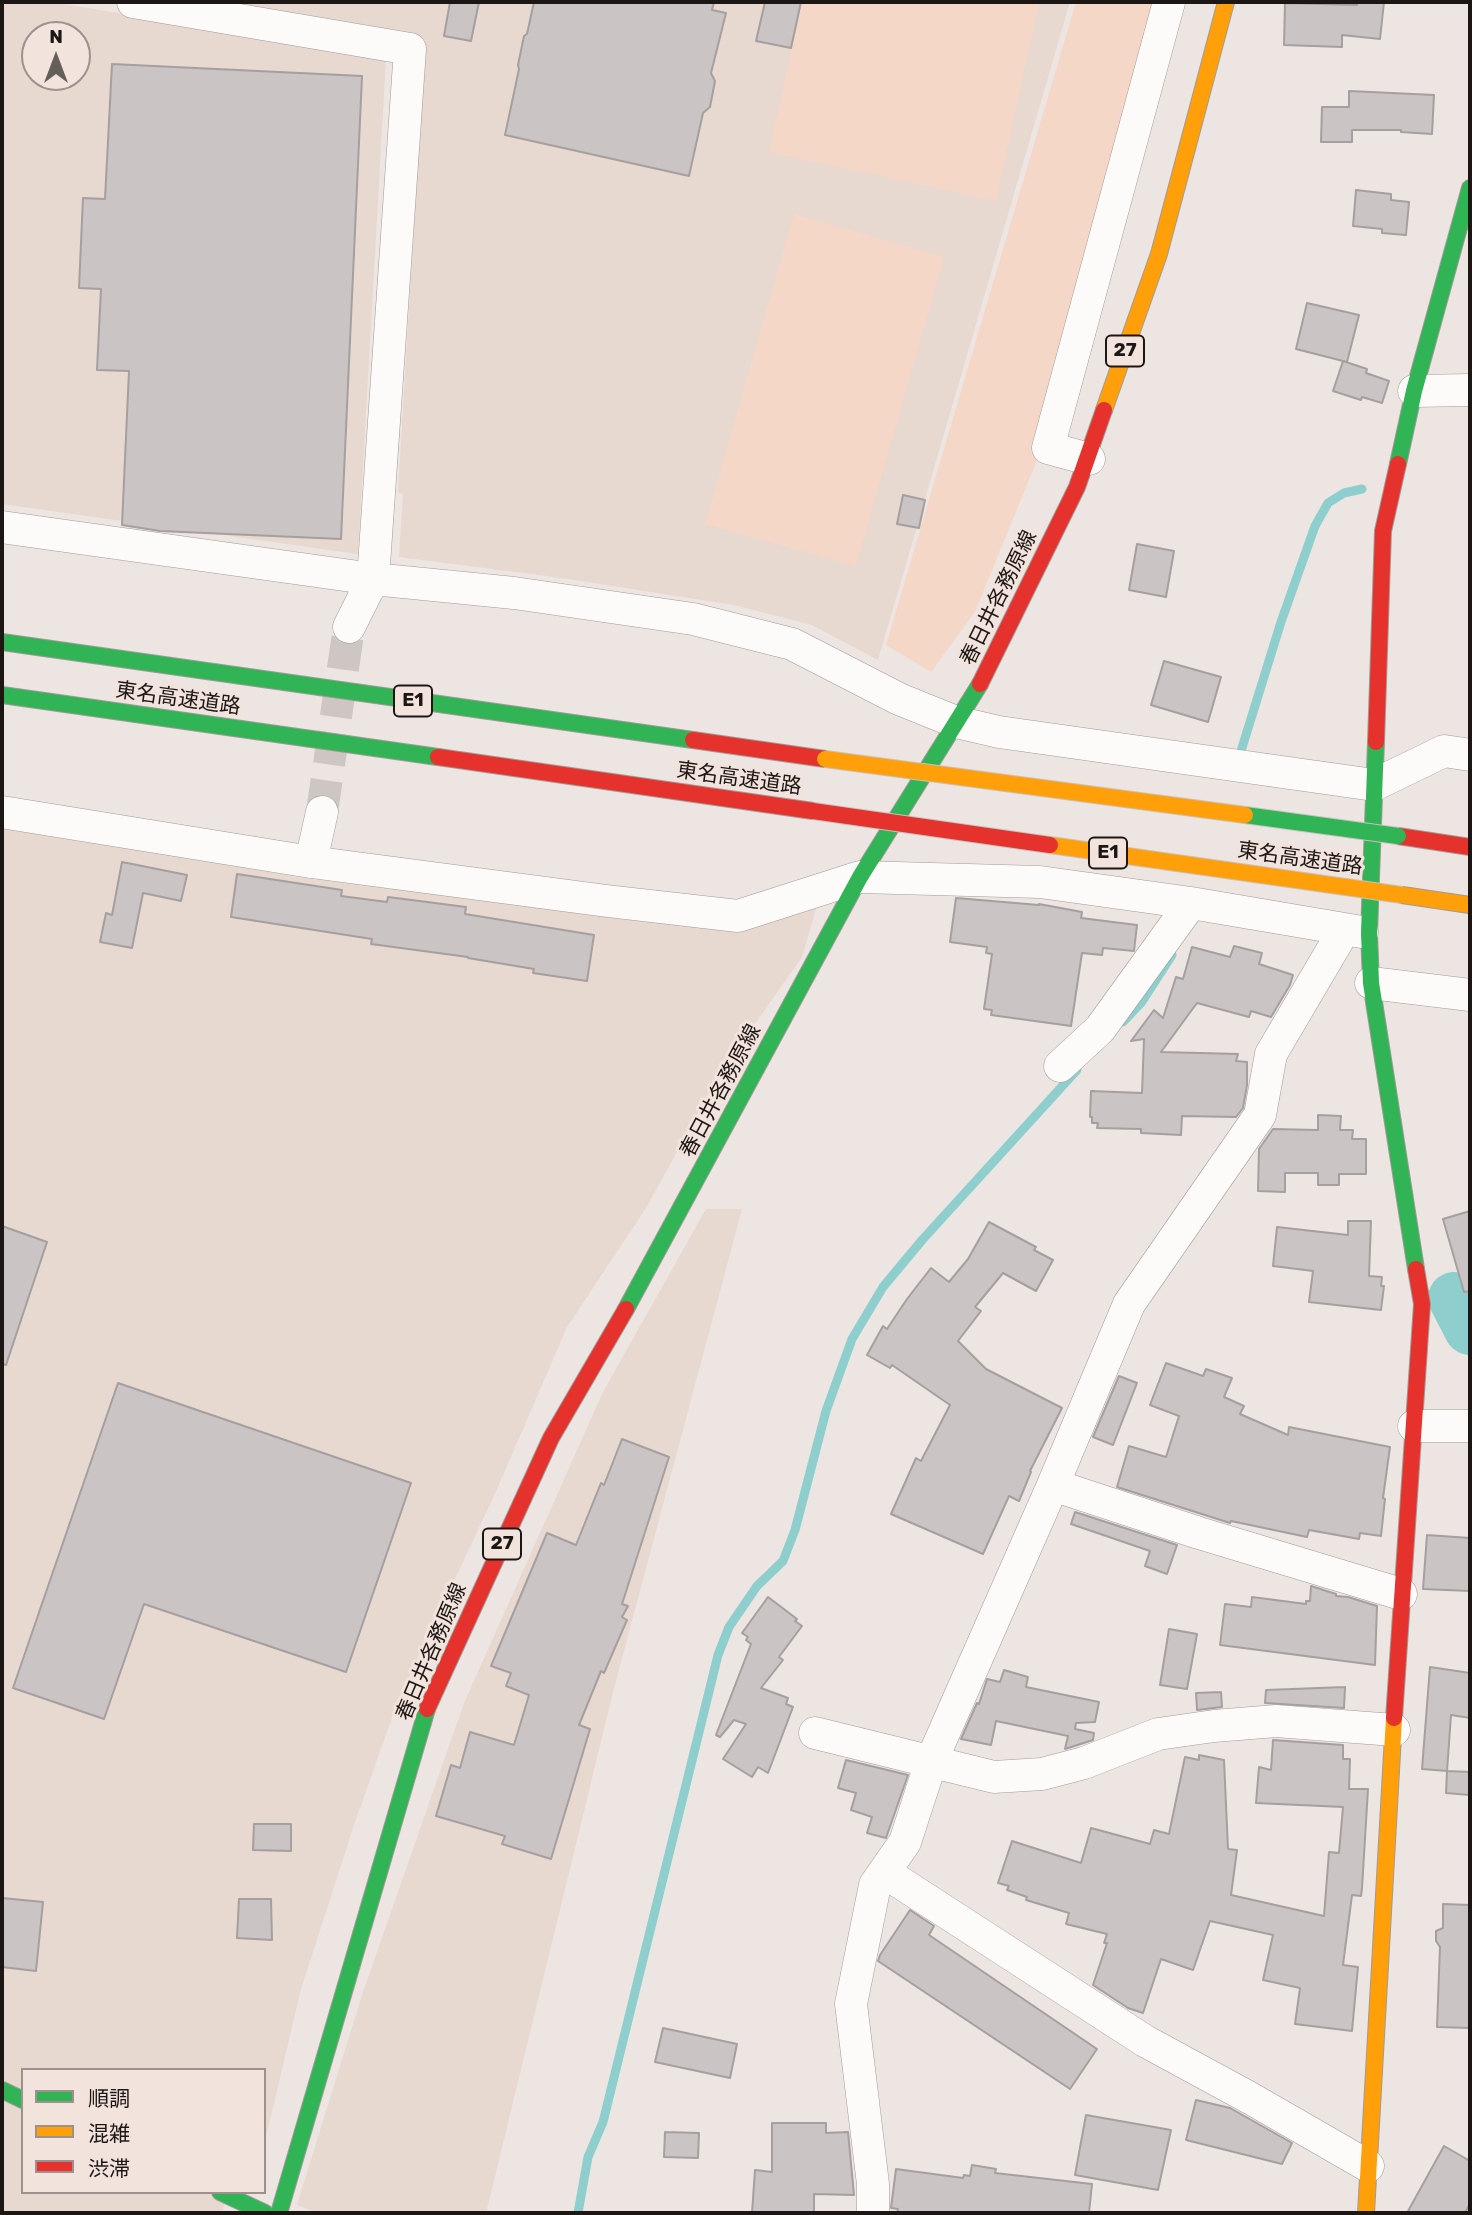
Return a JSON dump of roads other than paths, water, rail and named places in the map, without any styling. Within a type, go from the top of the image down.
[{"type":"main road","name":"春日井各務原線","points":[[279,2213],[427,1710],[551,1438],[649,1269],[860,877],[980,684],[1077,487],[1159,254],[1226,2]]},
{"type":"main road","points":[[1366,2213],[1401,1594],[1422,1304],[1371,983],[1356,931],[1374,785],[1383,531],[1415,391],[1470,188]]},
{"type":"main road","name":"東名高速道路","points":[[2,642],[1470,847]]},
{"type":"main road","name":"東名高速道路","points":[[2,695],[1470,905]]},
{"type":"main road","points":[[2,2090],[21,2099]]},
{"type":"main road","points":[[224,2194],[265,2213]]},
{"type":"street","points":[[133,2],[410,49],[373,579],[349,627]]},
{"type":"street","points":[[1088,459],[1048,447],[1169,2]]},
{"type":"street","points":[[1415,391],[1470,390]]},
{"type":"street","points":[[2,527],[373,579],[514,593],[693,619],[792,644],[899,699],[956,722],[999,732],[1374,785],[1444,751],[1470,755]]},
{"type":"street","points":[[2,812],[311,862],[738,916],[860,877],[1040,882],[1191,903],[1356,931],[1271,1054],[1260,1115],[1129,1304],[1053,1485],[930,1762],[905,1842],[875,1885],[851,2004],[873,2184],[873,2213]]},
{"type":"street","points":[[311,862],[322,812]]},
{"type":"street","points":[[1060,1066],[1100,1028],[1191,903]]},
{"type":"street","points":[[1371,983],[1470,995]]},
{"type":"street","points":[[1415,1426],[1470,1426]]},
{"type":"street","points":[[1053,1485],[1199,1534],[1401,1594]]},
{"type":"street","points":[[815,1733],[994,1777],[1042,1774],[1084,1763],[1158,1734],[1214,1726],[1276,1721],[1394,1730]]},
{"type":"street","points":[[884,1872],[1144,2041],[1251,2098],[1368,2166]]},
{"type":"waterway","points":[[1241,751],[1281,622],[1315,526],[1328,503],[1344,493],[1362,489]]},
{"type":"waterway","points":[[1123,1022],[1141,1003],[1172,955]]},
{"type":"waterway","points":[[578,2213],[588,2157],[603,2122],[718,1655],[729,1627],[757,1586],[783,1561],[795,1530],[826,1411],[852,1339],[883,1287],[923,1239],[1077,1070]]},
{"type":"waterway","points":[[1454,1298],[1470,1329]]},
{"type":"tunnel","points":[[322,812],[349,627]]}]
